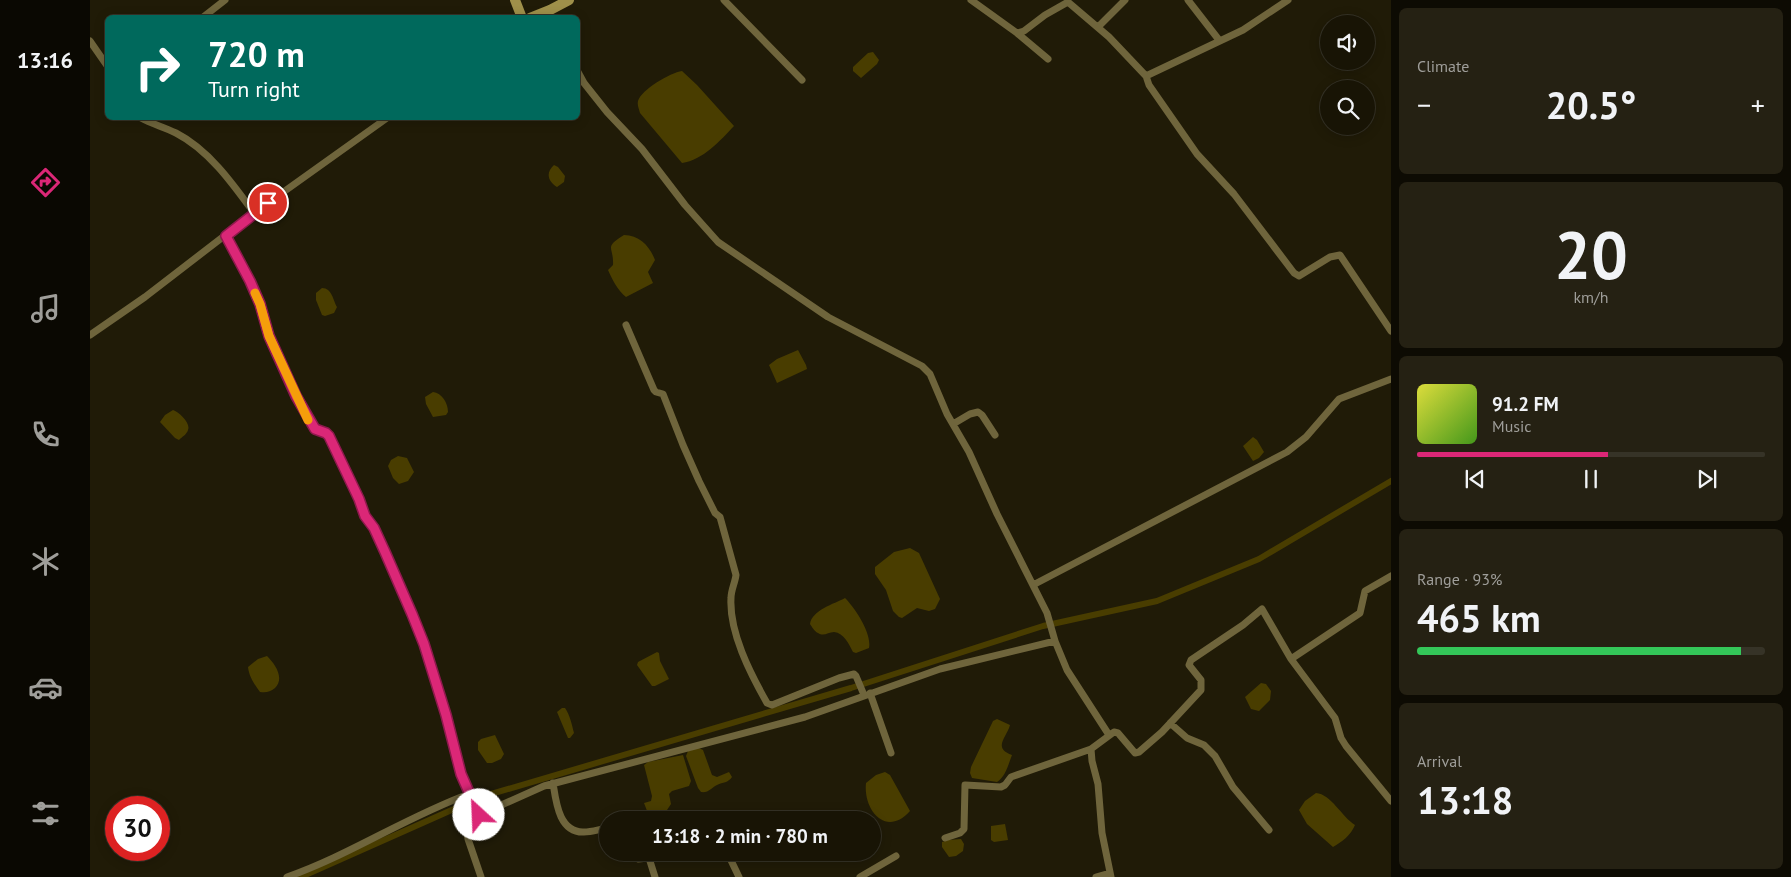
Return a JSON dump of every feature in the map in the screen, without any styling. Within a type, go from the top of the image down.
[{"type":"street","points":[[206,15],[225,0]]},
{"type":"street","points":[[515,0],[521,15]]},
{"type":"street","points":[[552,14],[569,0]]},
{"type":"street","points":[[724,0],[802,80]]},
{"type":"street","points":[[971,0],[1017,33],[1048,59]]},
{"type":"street","points":[[1098,27],[1125,0]]},
{"type":"street","points":[[1188,0],[1219,40]]},
{"type":"street","points":[[1146,76],[1243,30],[1288,0]]},
{"type":"street","points":[[1017,33],[1024,31],[1045,15],[1068,2],[1098,27],[1146,76],[1149,85],[1197,154],[1234,194],[1294,273],[1300,276],[1330,257],[1340,255],[1391,331]]},
{"type":"street","points":[[90,41],[105,63]]},
{"type":"street","points":[[580,76],[584,84],[607,112],[642,149],[685,205],[718,242],[828,317],[922,366],[930,374],[944,407],[969,452],[997,514],[1047,613],[1067,670],[1109,735]]},
{"type":"street","points":[[144,120],[176,133],[201,150],[235,188],[254,213]]},
{"type":"street","points":[[90,335],[145,297],[254,213],[384,120]]},
{"type":"street","points":[[226,236],[250,281],[260,304],[269,336],[305,414],[315,429],[329,436],[359,499],[365,516],[374,528],[385,552],[424,644],[461,774],[478,812]]},
{"type":"street","points":[[626,325],[654,390],[663,394],[699,481],[715,513],[720,517],[736,576],[731,596],[733,624],[745,657],[767,703],[772,705],[839,678],[854,674],[865,693],[891,753]]},
{"type":"street","points":[[1033,585],[1287,452],[1306,437],[1339,399],[1391,380]]},
{"type":"street","points":[[953,424],[970,414],[978,412],[996,435]]},
{"type":"street","points":[[1291,659],[1360,613],[1365,592],[1391,576]]},
{"type":"street","points":[[945,838],[960,833],[964,829],[965,785],[1001,787],[1011,777],[1091,749],[1116,732],[1135,753],[1139,752],[1170,723],[1200,690],[1201,680],[1190,665],[1191,660],[1262,609],[1291,659],[1335,718],[1341,738],[1346,746],[1391,801]]},
{"type":"street","points":[[481,877],[468,840],[466,826],[478,812],[553,783],[804,717],[865,693],[940,669],[1055,640]]},
{"type":"street","points":[[1170,723],[1187,738],[1204,745],[1215,756],[1233,787],[1269,830]]},
{"type":"street","points":[[1091,749],[1098,784],[1102,833],[1110,875],[1096,877]]},
{"type":"street","points":[[553,783],[557,804],[565,824],[572,830],[583,832],[599,829]]},
{"type":"street","points":[[287,877],[326,862],[400,825],[470,796]]},
{"type":"street","points":[[860,877],[896,856]]},
{"type":"street","points":[[650,861],[655,877]]},
{"type":"street","points":[[731,861],[739,877]]},
{"type":"shaded area","points":[[873,52],[879,60],[861,78],[853,71],[853,67],[868,53]]},
{"type":"shaded area","points":[[682,71],[734,126],[717,144],[704,154],[682,163],[640,113],[638,101],[645,92],[664,78]]},
{"type":"shaded area","points":[[554,165],[565,176],[564,182],[557,187],[551,182],[549,176]]},
{"type":"shaded area","points":[[624,235],[640,239],[655,260],[648,272],[653,283],[626,297],[613,281],[608,270],[613,265],[612,245]]},
{"type":"shaded area","points":[[322,288],[330,292],[337,307],[334,313],[325,316],[322,315],[316,300],[316,293]]},
{"type":"shaded area","points":[[798,350],[807,369],[777,383],[769,365],[777,359]]},
{"type":"shaded area","points":[[433,392],[442,396],[446,402],[448,412],[446,415],[433,417],[426,404],[425,397]]},
{"type":"shaded area","points":[[173,410],[184,418],[188,424],[187,433],[179,440],[160,422],[165,415]]},
{"type":"shaded area","points":[[1253,437],[1264,452],[1253,461],[1243,446]]},
{"type":"shaded area","points":[[398,456],[407,458],[414,472],[408,481],[399,484],[393,478],[388,466],[391,460]]},
{"type":"shaded area","points":[[910,548],[919,553],[940,599],[935,609],[929,611],[917,608],[902,618],[893,611],[886,590],[875,574],[875,567],[894,552]]},
{"type":"shaded area","points":[[845,598],[858,614],[868,635],[869,648],[856,653],[853,652],[841,634],[834,632],[820,634],[810,624],[819,611]]},
{"type":"shaded area","points":[[657,652],[669,679],[652,686],[637,665],[638,662]]},
{"type":"shaded area","points":[[267,656],[278,671],[279,680],[275,688],[268,692],[260,692],[254,684],[248,667],[258,659]]},
{"type":"shaded area","points":[[1261,683],[1266,684],[1271,691],[1270,700],[1259,711],[1251,709],[1245,697]]},
{"type":"shaded area","points":[[565,708],[567,711],[572,723],[574,733],[570,738],[568,738],[557,712]]},
{"type":"shaded area","points":[[997,719],[1010,725],[1002,742],[1003,749],[1012,755],[1006,770],[1003,777],[997,782],[972,778],[970,773],[971,767],[993,721]]},
{"type":"shaded area","points":[[495,735],[504,754],[501,759],[487,763],[478,750],[478,742],[481,739]]},
{"type":"shaded area","points":[[699,748],[703,750],[712,775],[717,777],[729,772],[732,777],[704,792],[701,792],[698,788],[686,756],[688,751]]},
{"type":"shaded area","points":[[683,755],[691,781],[689,786],[672,791],[669,794],[671,804],[667,810],[647,811],[644,803],[651,801],[652,796],[644,765],[648,762]]},
{"type":"shaded area","points":[[885,772],[890,775],[910,811],[901,819],[893,822],[885,821],[881,819],[881,811],[872,811],[868,803],[866,783],[876,775]]},
{"type":"shaded area","points":[[1316,793],[1332,801],[1355,825],[1346,838],[1333,847],[1307,824],[1299,810],[1305,801]]},
{"type":"shaded area","points":[[1005,824],[1008,840],[994,842],[991,840],[991,826]]},
{"type":"shaded area","points":[[961,839],[964,844],[963,851],[956,856],[949,857],[942,847],[942,842]]},
{"type":"waterway","points":[[301,877],[481,797],[851,688],[1043,626],[1157,601],[1259,559],[1391,481]]},
{"type":"slow traffic","points":[[255,293],[269,336],[308,420]]},
{"type":"route","points":[[268,203],[226,236],[250,281],[260,304],[269,336],[305,414],[315,429],[329,436],[359,499],[365,516],[374,528],[385,552],[424,644],[450,728],[461,774],[479,815]]}]
